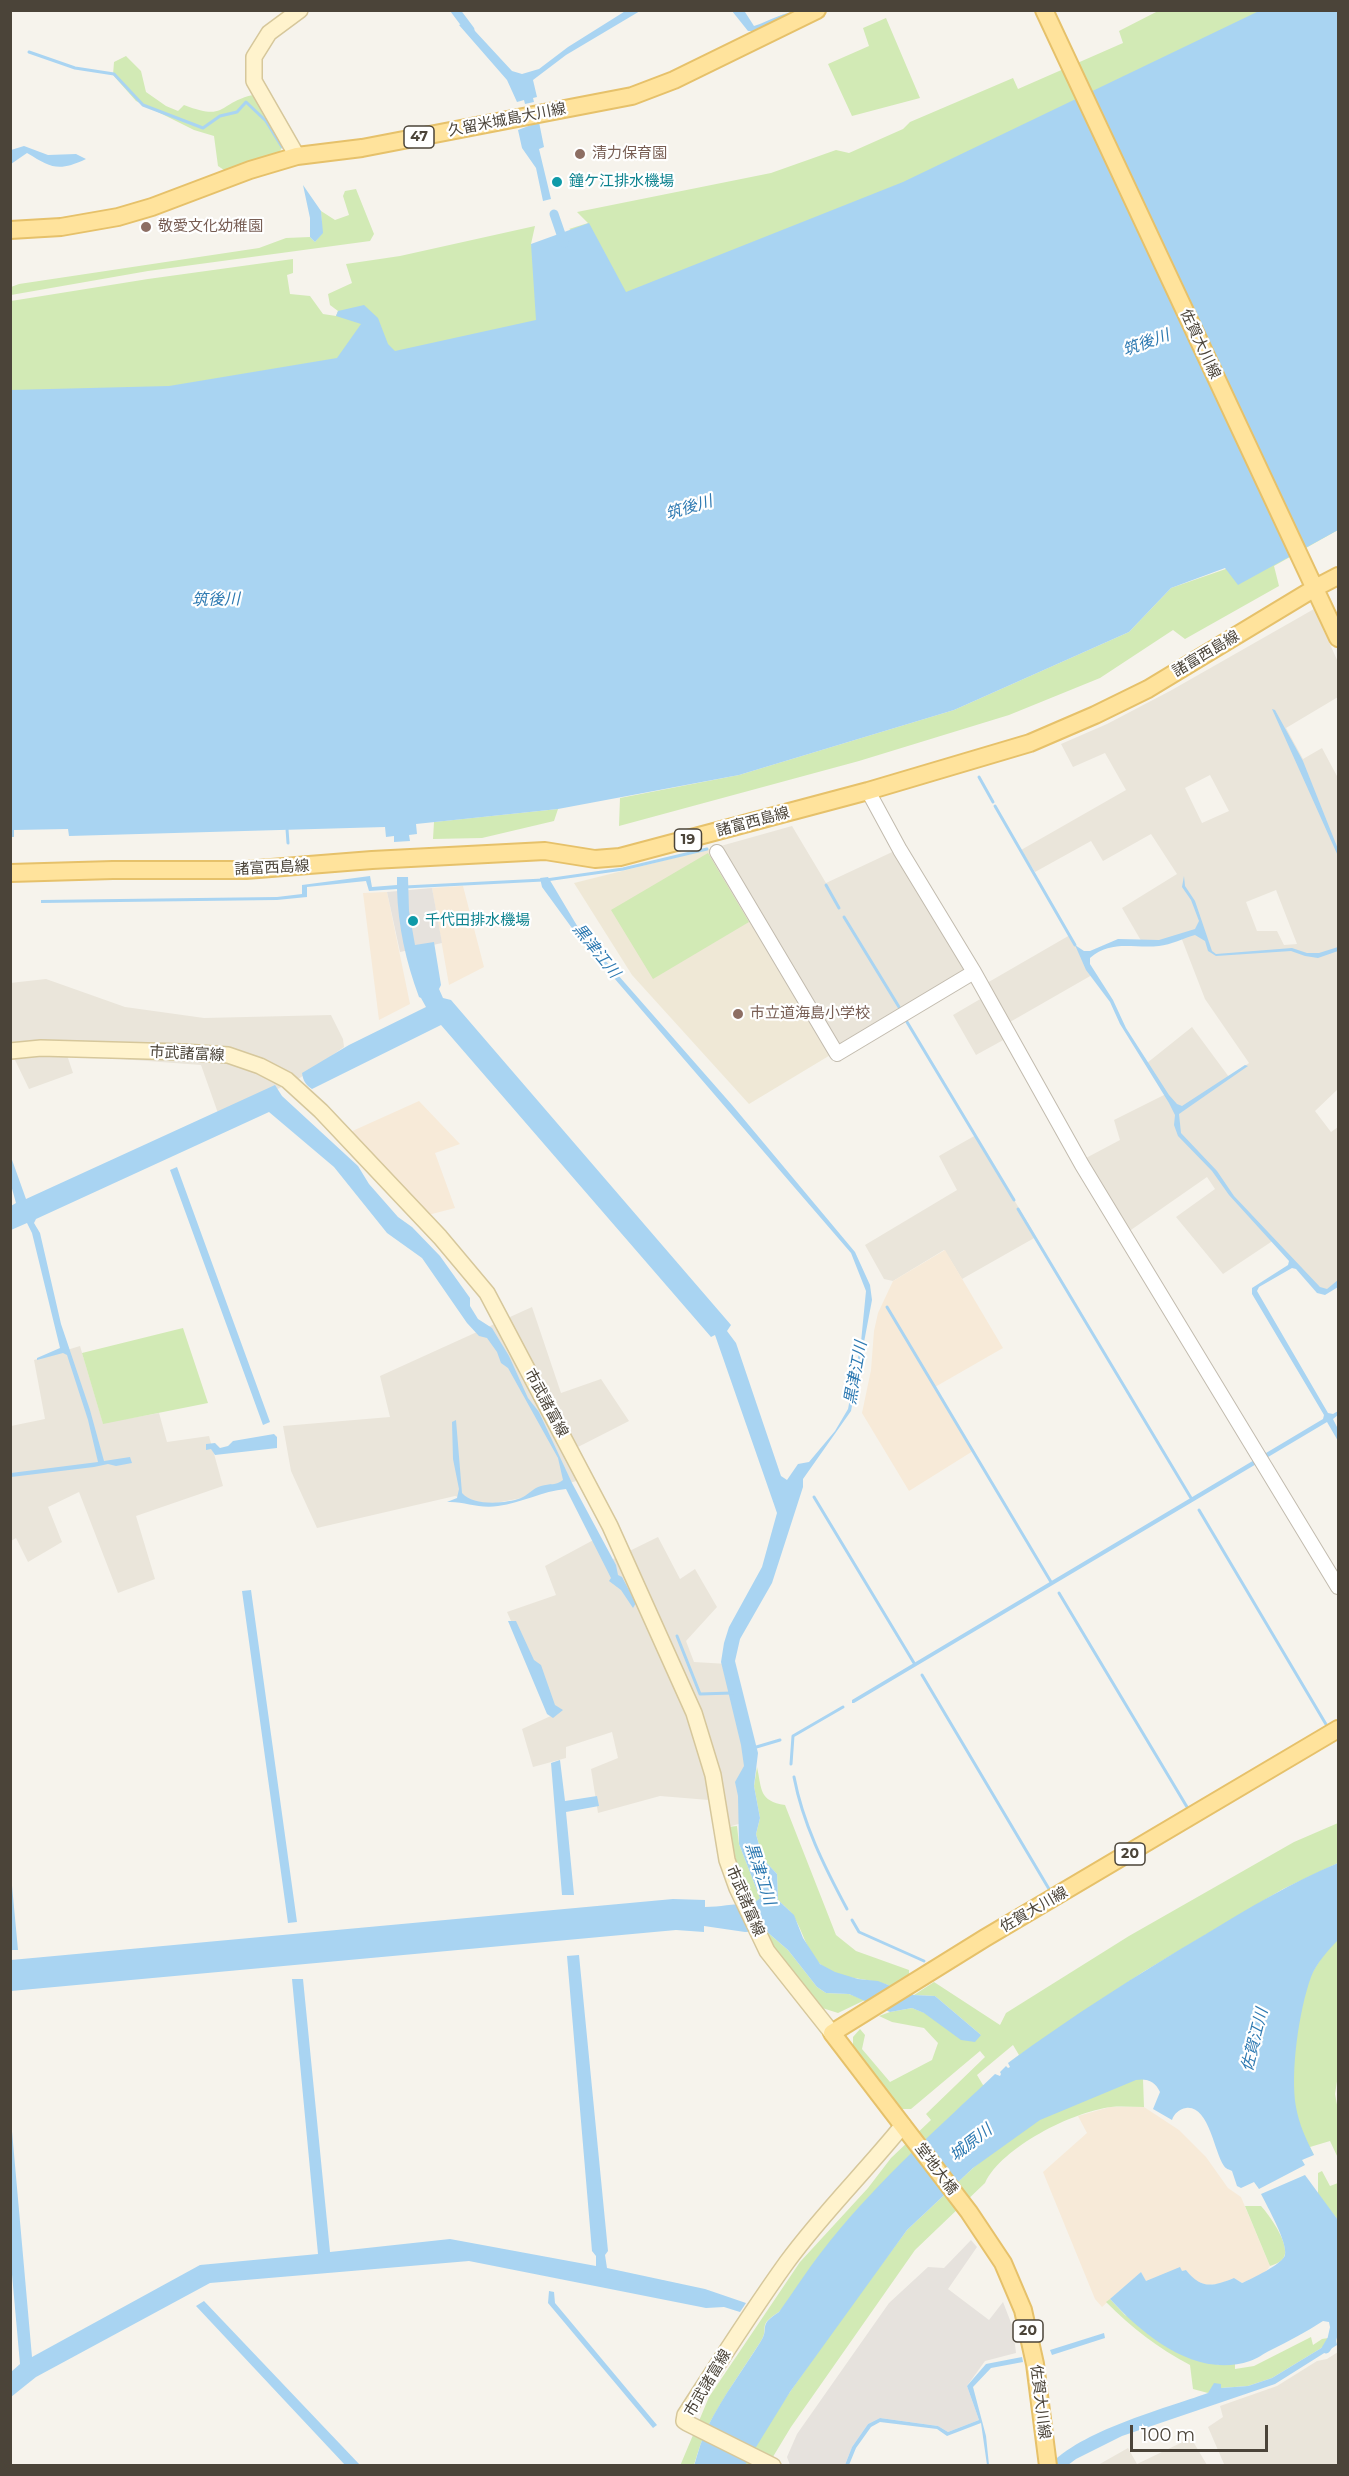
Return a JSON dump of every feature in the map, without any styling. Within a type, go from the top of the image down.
[{"type":"main road","points":[[297,156],[254,81],[254,57],[269,33],[300,10]]},
{"type":"main road","name":"久留米城島大川線","points":[[10,230],[61,227],[118,217],[152,207],[250,170],[297,156],[362,148],[632,96],[674,80],[817,10]]},
{"type":"main road","name":"佐賀大川線","points":[[1044,10],[1338,638]]},
{"type":"main road","name":"諸富西島線","points":[[10,873],[246,870],[372,860],[544,851],[595,859],[620,857],[868,790],[1030,743],[1095,715],[1177,673],[1311,581],[1338,576]]},
{"type":"main road","name":"市武諸富線","points":[[10,1051],[41,1048],[228,1055],[260,1066],[287,1080],[321,1111],[440,1237],[487,1293],[610,1526],[694,1713],[713,1776],[727,1860],[742,1899],[763,1942],[778,1966],[832,2033]]},
{"type":"main road","name":"佐賀大川線","points":[[832,2033],[1338,1729]]},
{"type":"main road","name":"20","points":[[832,2033],[903,2125]]},
{"type":"main road","name":"市武諸富線","points":[[773,2465],[687,2424],[684,2421],[685,2415],[787,2262],[821,2218],[864,2172],[903,2125]]},
{"type":"main road","name":"堂地大橋","points":[[903,2125],[969,2212]]},
{"type":"main road","name":"佐賀大川線","points":[[969,2212],[1003,2263],[1023,2310],[1035,2364],[1048,2464]]},
{"type":"street","points":[[868,790],[900,850],[974,972],[1082,1165],[1338,1587]]},
{"type":"street","points":[[717,852],[837,1054],[974,972]]},
{"type":"shaded area","points":[[1314,609],[1338,662],[1338,697],[1286,728],[1303,759],[1322,748],[1338,778],[1338,1089],[1315,1111],[1331,1132],[1338,1127],[1338,1283],[1327,1291],[1318,1288],[1274,1240],[1223,1274],[1176,1217],[1215,1189],[1207,1177],[1128,1232],[1086,1158],[1120,1140],[1114,1120],[1166,1094],[1147,1063],[1192,1027],[1229,1077],[1249,1063],[1205,999],[1181,937],[1143,944],[1122,908],[1177,874],[1151,834],[1103,861],[1091,841],[1035,872],[1021,850],[1126,790],[1105,753],[1073,767],[1061,744],[1107,724]],"holes":[[[1210,775],[1229,811],[1202,823],[1185,788]],[[1276,890],[1297,944],[1284,945],[1277,931],[1257,931],[1246,902]]]},
{"type":"shaded area","points":[[792,826],[826,883],[905,846],[987,983],[1070,935],[1092,975],[1010,1022],[1016,1033],[976,1055],[953,1015],[982,998],[971,980],[832,1054],[710,849]]},
{"type":"shaded area","name":"市立道海島小学校","points":[[710,849],[832,1054],[749,1104],[632,975],[574,883]]},
{"type":"shaded area","points":[[463,886],[484,967],[449,985],[432,888]]},
{"type":"shaded area","points":[[432,888],[442,943],[400,952],[387,892]]},
{"type":"shaded area","points":[[387,892],[410,1004],[379,1020],[363,893]]},
{"type":"shaded area","points":[[46,979],[125,1007],[204,1018],[331,1015],[343,1039],[344,1047],[297,1080],[219,1116],[201,1065],[67,1055],[73,1073],[29,1089],[15,1060],[11,1060],[10,983]]},
{"type":"shaded area","points":[[419,1101],[460,1144],[435,1153],[455,1208],[428,1215],[348,1133]]},
{"type":"shaded area","points":[[976,1135],[1036,1237],[962,1279],[944,1250],[893,1281],[884,1279],[865,1245],[957,1190],[939,1156]]},
{"type":"shaded area","points":[[945,1250],[1003,1348],[935,1387],[973,1451],[909,1491],[862,1413],[871,1370],[874,1331],[878,1313],[893,1281]]},
{"type":"shaded area","points":[[532,1307],[561,1393],[601,1379],[629,1421],[578,1447],[592,1476],[522,1498],[485,1505],[455,1496],[317,1528],[291,1471],[283,1426],[390,1417],[380,1376]]},
{"type":"shaded area","points":[[80,1346],[103,1423],[159,1413],[167,1442],[209,1436],[223,1486],[136,1516],[155,1579],[118,1593],[79,1492],[48,1507],[62,1542],[28,1562],[16,1538],[11,1541],[11,1426],[45,1419],[34,1360]]},
{"type":"shaded area","points":[[599,1537],[609,1561],[658,1537],[680,1579],[695,1569],[717,1607],[686,1641],[694,1662],[728,1664],[751,1775],[742,1823],[728,1827],[709,1800],[660,1796],[598,1813],[591,1769],[618,1758],[612,1732],[566,1747],[566,1758],[533,1767],[522,1729],[553,1715],[507,1612],[556,1595],[545,1566]]},
{"type":"shaded area","points":[[1110,2107],[1144,2107],[1179,2130],[1206,2157],[1228,2188],[1241,2197],[1270,2266],[1265,2273],[1242,2283],[1234,2278],[1220,2284],[1206,2285],[1194,2280],[1186,2270],[1146,2282],[1141,2272],[1102,2307],[1095,2299],[1043,2172],[1087,2133],[1078,2116]]},
{"type":"shaded area","points":[[971,2240],[977,2247],[948,2289],[989,2320],[1003,2302],[1013,2328],[1016,2353],[985,2361],[967,2386],[979,2420],[948,2432],[938,2426],[880,2418],[868,2424],[852,2447],[845,2465],[790,2465],[787,2457],[797,2434],[889,2303],[928,2267],[944,2268]]},
{"type":"shaded area","points":[[1338,2352],[1338,2465],[1222,2465],[1224,2464],[1208,2427],[1223,2417],[1220,2406],[1277,2386],[1317,2361],[1327,2359]]},
{"type":"shaded area","points":[[1191,2438],[1207,2465],[1098,2465],[1128,2448],[1137,2464]]},
{"type":"green space","points":[[1158,11],[1338,11],[621,328],[589,240],[569,229],[588,223],[577,212],[771,173],[836,150],[849,153],[903,129],[910,122],[1013,78],[1018,89],[1123,43],[1119,31]]},
{"type":"green space","points":[[886,18],[920,98],[852,116],[828,64],[869,46],[863,28]]},
{"type":"green space","points":[[126,56],[141,71],[146,92],[166,106],[178,111],[184,105],[208,112],[216,111],[253,95],[262,104],[283,143],[280,152],[227,172],[218,166],[214,136],[194,130],[136,101],[113,75],[114,62]]},
{"type":"green space","points":[[356,189],[374,234],[370,241],[148,271],[11,295],[11,287],[19,284],[259,248],[286,238],[310,237],[315,242],[322,233],[321,211],[335,220],[349,215],[343,196],[345,191]]},
{"type":"green space","points":[[535,226],[531,244],[562,321],[11,426],[11,301],[293,259],[293,273],[287,275],[290,294],[310,296],[323,314],[336,316],[338,311],[330,305],[328,294],[352,283],[346,264],[400,256]]},
{"type":"green space","points":[[1338,530],[1274,566],[1279,586],[1185,639],[1173,630],[1100,678],[1009,715],[859,761],[619,826],[620,798],[739,775],[954,710],[1129,632],[1171,588]]},
{"type":"green space","points":[[558,809],[554,821],[482,838],[433,839],[434,822]]},
{"type":"green space","points":[[708,853],[749,922],[653,979],[611,910]]},
{"type":"green space","points":[[183,1328],[208,1403],[103,1424],[82,1353]]},
{"type":"green space","points":[[757,1767],[763,1793],[770,1801],[785,1805],[836,1935],[856,1951],[909,1970],[909,1974],[891,1986],[835,1973],[815,1958],[793,1915],[778,1900],[777,1874],[763,1859],[756,1834],[760,1818],[754,1786]]},
{"type":"green space","points":[[1338,1823],[1338,1863],[1283,1889],[1143,1972],[1008,2063],[1019,2055],[1013,2045],[977,2075],[983,2085],[990,2086],[779,2312],[768,2320],[761,2341],[708,2426],[694,2465],[680,2466],[709,2397],[800,2262],[868,2188],[891,2158],[931,2120],[926,2114],[985,2057],[980,2051],[911,2109],[901,2109],[853,2046],[853,2037],[860,2029],[865,2035],[862,2049],[890,2082],[932,2060],[938,2043],[924,2028],[892,2022],[879,2016],[912,2008],[981,2035],[935,1996],[914,1995],[934,1982],[1000,2025],[1006,2013],[1129,1936],[1294,1842]]},
{"type":"green space","points":[[737,1826],[739,1844],[760,1898],[753,1904],[737,1865],[728,1827]]},
{"type":"green space","points":[[766,1931],[788,1950],[817,1987],[826,1993],[849,1994],[865,2000],[838,2013],[816,2006],[776,1953]]},
{"type":"green space","points":[[1338,1931],[1338,2075],[1335,2094],[1338,2110],[1338,2158],[1330,2141],[1310,2147],[1314,2155],[1295,2143],[1291,2007]]},
{"type":"green space","points":[[1121,2042],[1158,2087],[1152,2081],[1143,2079],[1144,2107],[1111,2107],[1077,2116],[1040,2133],[1006,2157],[985,2183],[915,2250],[791,2427],[768,2465],[734,2466],[767,2425],[838,2323],[907,2230],[973,2168]]},
{"type":"green space","points":[[1322,2171],[1330,2186],[1338,2183],[1338,2220],[1318,2195],[1318,2173]]},
{"type":"green space","points":[[1245,2206],[1261,2206],[1281,2235],[1285,2254],[1279,2262],[1270,2266]]},
{"type":"green space","points":[[1110,2299],[1125,2315],[1218,2365],[1235,2364],[1235,2369],[1254,2366],[1311,2337],[1313,2345],[1328,2338],[1323,2347],[1272,2378],[1248,2386],[1221,2388],[1208,2393],[1193,2389],[1190,2365],[1167,2352],[1136,2329],[1106,2302]]},
{"type":"water","points":[[627,10],[640,11],[566,55],[533,80],[537,97],[533,98],[534,102],[525,104],[524,100],[517,102],[507,80],[459,25],[468,21],[512,71],[522,74],[539,69],[568,47]]},
{"type":"water","points":[[732,11],[745,12],[754,26],[783,14],[801,11],[760,31],[748,31]]},
{"type":"water","name":"筑後川","points":[[1259,11],[1338,11],[1338,530],[1238,585],[1225,568],[1171,588],[1129,632],[954,710],[739,775],[558,809],[416,824],[417,834],[409,835],[410,841],[394,842],[394,836],[386,837],[385,827],[69,836],[68,829],[14,830],[14,837],[11,837],[10,390],[169,386],[337,358],[361,324],[336,316],[338,311],[364,305],[378,318],[388,344],[395,351],[536,320],[531,244],[589,223],[626,292],[903,182]]},
{"type":"water","points":[[539,122],[544,147],[539,149],[551,199],[543,201],[536,168],[522,148],[518,130]]},
{"type":"water","points":[[24,146],[48,155],[76,154],[86,159],[62,167],[49,165],[27,153],[11,164],[11,150]]},
{"type":"water","points":[[303,185],[321,211],[323,233],[315,242],[310,237],[310,218]]},
{"type":"water","points":[[1272,709],[1275,710],[1303,761],[1338,849],[1338,856]]},
{"type":"water","points":[[370,876],[372,887],[397,885],[397,877],[408,877],[409,911],[415,945],[434,942],[441,985],[439,989],[443,998],[451,1000],[731,1325],[727,1331],[736,1343],[781,1476],[787,1480],[798,1464],[809,1462],[835,1431],[848,1409],[861,1342],[866,1291],[851,1253],[577,935],[542,887],[540,878],[548,877],[582,934],[732,1105],[855,1252],[870,1285],[872,1300],[851,1411],[803,1479],[803,1487],[772,1583],[740,1639],[735,1661],[758,1753],[754,1786],[760,1818],[756,1834],[763,1859],[777,1874],[778,1900],[794,1915],[803,1938],[820,1964],[835,1972],[858,1979],[878,1981],[914,1995],[935,1996],[981,2035],[975,2042],[961,2040],[924,2013],[912,2008],[890,2012],[849,1994],[826,1993],[817,1987],[788,1950],[766,1931],[745,1932],[704,1926],[704,1932],[676,1930],[11,1991],[11,1960],[673,1899],[705,1900],[705,1907],[753,1904],[760,1898],[739,1844],[738,1796],[735,1782],[744,1766],[721,1662],[729,1627],[762,1567],[777,1513],[715,1335],[711,1337],[441,1025],[312,1089],[303,1078],[302,1073],[349,1045],[426,1007],[419,997],[410,971],[401,930],[397,889],[369,891],[366,881],[307,887],[307,897],[277,900],[41,903],[41,900],[277,897],[302,894],[302,885]]},
{"type":"water","points":[[1184,876],[1185,886],[1195,901],[1212,951],[1216,954],[1292,948],[1307,953],[1319,953],[1338,947],[1338,951],[1318,958],[1291,951],[1216,956],[1208,951],[1205,941],[1195,935],[1164,945],[1123,946],[1107,949],[1090,958],[1090,964],[1113,1000],[1126,1028],[1177,1104],[1182,1106],[1245,1065],[1248,1066],[1179,1114],[1181,1133],[1217,1171],[1234,1196],[1320,1287],[1327,1289],[1338,1280],[1338,1287],[1325,1295],[1317,1293],[1296,1269],[1292,1268],[1259,1287],[1257,1291],[1328,1413],[1333,1414],[1338,1411],[1338,1415],[1333,1419],[1338,1429],[1338,1441],[1327,1422],[852,1703],[852,1700],[1323,1419],[1324,1415],[1252,1294],[1252,1288],[1288,1265],[1289,1261],[1229,1195],[1212,1171],[1178,1136],[1174,1125],[1175,1115],[1169,1103],[1120,1024],[1110,1002],[1086,970],[1075,945],[1084,951],[1090,951],[1118,939],[1159,940],[1195,929],[1199,921],[1191,900],[1182,887]]},
{"type":"water","points":[[275,1085],[282,1096],[358,1166],[369,1184],[398,1217],[412,1227],[440,1256],[470,1298],[470,1306],[478,1319],[492,1328],[509,1356],[528,1398],[539,1412],[572,1483],[616,1565],[618,1575],[622,1577],[636,1603],[633,1608],[621,1590],[609,1581],[611,1578],[566,1489],[498,1506],[447,1502],[457,1498],[459,1489],[453,1459],[452,1422],[456,1420],[462,1493],[474,1500],[490,1503],[514,1500],[524,1497],[538,1487],[560,1482],[563,1480],[558,1458],[508,1368],[501,1363],[497,1352],[487,1338],[479,1336],[467,1323],[422,1258],[387,1233],[334,1167],[269,1112],[36,1219],[34,1223],[40,1233],[61,1324],[90,1410],[104,1461],[130,1457],[132,1463],[11,1477],[11,1473],[98,1462],[88,1420],[67,1355],[63,1353],[37,1360],[60,1348],[32,1233],[27,1223],[11,1230],[11,1206],[16,1203],[11,1185],[11,1157],[26,1199]]},
{"type":"water","points":[[177,1167],[270,1422],[263,1425],[170,1170]]},
{"type":"water","points":[[274,1434],[277,1437],[277,1448],[215,1455],[211,1449],[206,1450],[206,1444],[215,1443],[220,1448],[228,1446],[233,1441]]},
{"type":"water","points":[[251,1590],[297,1922],[288,1923],[242,1591]]},
{"type":"water","points":[[508,1621],[516,1621],[534,1660],[541,1665],[555,1705],[563,1710],[553,1718],[547,1714]]},
{"type":"water","points":[[560,1760],[565,1801],[597,1796],[599,1806],[566,1812],[574,1895],[562,1895],[551,1763]]},
{"type":"water","points":[[1338,1863],[1338,1940],[1323,1957],[1311,1977],[1303,2006],[1295,2060],[1296,2107],[1303,2131],[1314,2155],[1302,2160],[1305,2165],[1259,2189],[1254,2182],[1241,2188],[1237,2186],[1232,2171],[1225,2167],[1220,2159],[1210,2131],[1200,2114],[1194,2109],[1181,2109],[1172,2120],[1153,2109],[1160,2092],[1156,2085],[1144,2079],[1136,2080],[1040,2120],[973,2168],[907,2230],[790,2392],[745,2465],[694,2466],[708,2426],[761,2341],[768,2320],[779,2312],[823,2249],[849,2218],[910,2154],[995,2074],[1000,2076],[1000,2072],[1006,2066],[1010,2067],[1008,2063],[1155,1964],[1271,1896]]},
{"type":"water","points":[[11,1875],[18,1950],[10,1950]]},
{"type":"water","points":[[579,1955],[608,2251],[605,2255],[607,2268],[705,2289],[746,2303],[740,2312],[724,2307],[706,2308],[469,2261],[210,2283],[36,2377],[11,2397],[11,2372],[20,2364],[10,2252],[11,2120],[32,2357],[200,2265],[318,2254],[292,1979],[303,1979],[330,2252],[450,2239],[596,2266],[596,2256],[592,2251],[567,1956]]},
{"type":"water","points":[[1305,2175],[1338,2220],[1338,2328],[1330,2327],[1329,2322],[1323,2321],[1253,2360],[1230,2365],[1210,2364],[1172,2351],[1155,2340],[1110,2299],[1141,2272],[1146,2281],[1180,2267],[1182,2271],[1186,2270],[1202,2283],[1213,2284],[1234,2278],[1242,2283],[1273,2267],[1283,2259],[1285,2249],[1261,2194]]},
{"type":"water","points":[[549,2291],[554,2292],[555,2303],[657,2425],[653,2428],[548,2303]]},
{"type":"water","points":[[204,2301],[360,2465],[345,2465],[196,2306]]},
{"type":"water","points":[[1104,2333],[1105,2338],[1052,2355],[1050,2350]]},
{"type":"water","points":[[1328,2338],[1336,2340],[1337,2345],[1275,2384],[1122,2436],[1068,2465],[1049,2466],[1063,2453],[1081,2442],[1123,2422],[1208,2393],[1214,2383],[1221,2384],[1221,2388],[1248,2386],[1272,2378],[1323,2347]]},
{"type":"water","points":[[1022,2357],[1023,2362],[991,2368],[973,2387],[986,2436],[989,2465],[987,2465],[981,2423],[947,2436],[937,2429],[880,2422],[871,2427],[856,2448],[849,2465],[845,2465],[852,2447],[868,2424],[880,2418],[938,2426],[948,2432],[979,2420],[967,2386],[986,2364]]},
{"type":"waterway","points":[[455,10],[470,30]]},
{"type":"waterway","points":[[29,52],[75,68],[114,74],[143,105],[203,128],[220,116],[237,112],[246,102],[266,121],[282,147]]},
{"type":"waterway","points":[[554,214],[564,243]]},
{"type":"waterway","points":[[979,777],[993,802]]},
{"type":"waterway","points":[[995,806],[1075,945]]},
{"type":"waterway","points":[[287,829],[288,843]]},
{"type":"waterway","points":[[546,880],[623,869],[707,849]]},
{"type":"waterway","name":"黒津江川","points":[[405,887],[543,880]]},
{"type":"waterway","points":[[826,885],[839,908]]},
{"type":"waterway","points":[[844,917],[899,1007]]},
{"type":"waterway","points":[[907,1022],[1014,1200]]},
{"type":"waterway","points":[[1018,1209],[1191,1498]]},
{"type":"waterway","points":[[887,1307],[1051,1582]]},
{"type":"waterway","points":[[814,1497],[914,1663]]},
{"type":"waterway","points":[[1199,1510],[1327,1726]]},
{"type":"waterway","points":[[1059,1593],[1187,1807]]},
{"type":"waterway","points":[[677,1636],[700,1694],[732,1693]]},
{"type":"waterway","points":[[922,1675],[1049,1889]]},
{"type":"waterway","points":[[791,1764],[793,1736],[843,1707]]},
{"type":"waterway","points":[[753,1748],[780,1740]]},
{"type":"waterway","points":[[794,1777],[815,1844],[847,1909]]},
{"type":"waterway","points":[[852,1920],[859,1932],[924,1961]]},
{"type":"waterway","points":[[1326,2349],[1332,2339],[1338,2312]]},
{"type":"place","name":"清力保育園","points":[[580,154]]},
{"type":"place","name":"鐘ケ江排水機場","points":[[557,182]]},
{"type":"place","name":"敬愛文化幼稚園","points":[[146,227]]},
{"type":"place","name":"千代田排水機場","points":[[413,921]]},
{"type":"place","name":"市立道海島小学校","points":[[738,1014]]},
{"type":"water label","name":"佐賀江川","points":[[1255,2040]]},
{"type":"water label","name":"城原川","points":[[971,2143]]}]
